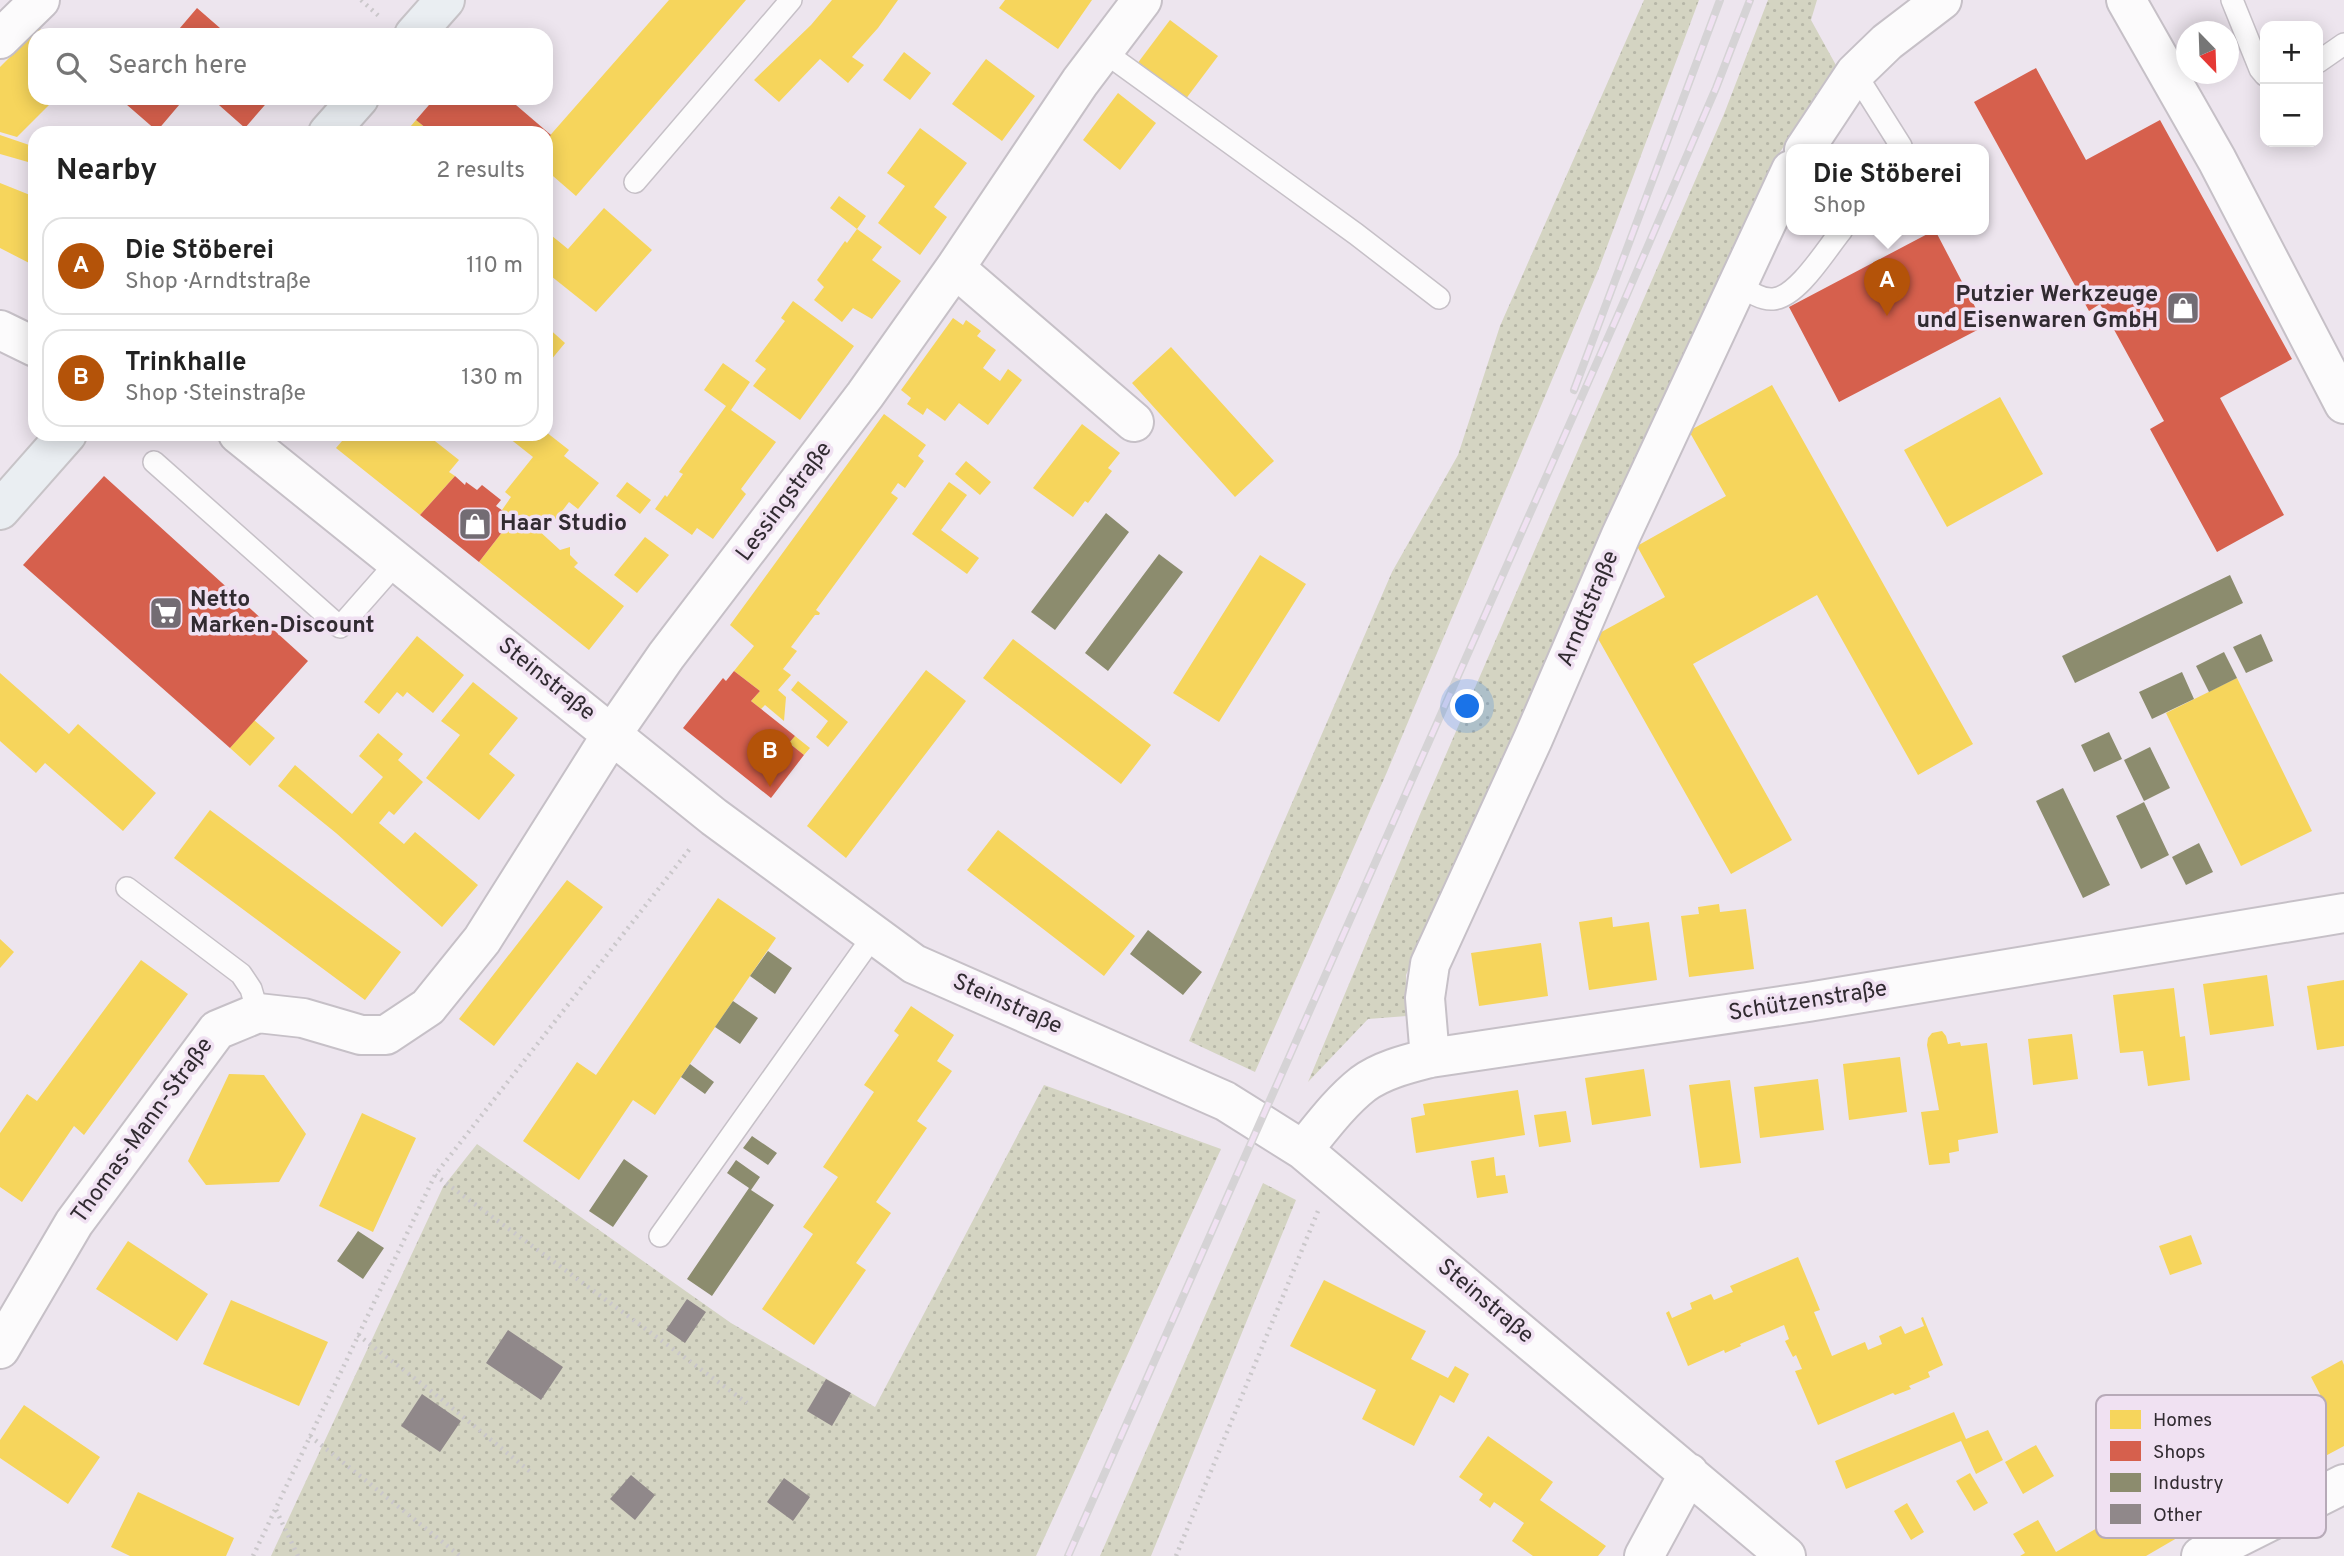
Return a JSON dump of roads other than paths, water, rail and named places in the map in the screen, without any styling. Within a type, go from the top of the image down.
[{"type":"main road","points":[[420,28],[445,0]]},
{"type":"main road","points":[[334,126],[353,105]]},
{"type":"main road","points":[[0,510],[61,441]]},
{"type":"street","points":[[0,39],[40,0]]},
{"type":"street","name":"Lessingstraße","points":[[612,734],[666,656],[857,406],[955,268],[1080,82],[1142,0]]},
{"type":"street","points":[[1808,144],[1855,74],[1887,42],[1942,0]]},
{"type":"street","points":[[2126,0],[2217,160],[2344,404]]},
{"type":"street","name":"Arndtstraße","points":[[1430,1058],[1425,998],[1430,964],[1533,739],[1621,535],[1786,181]]},
{"type":"street","points":[[955,268],[1134,422]]},
{"type":"street","points":[[0,330],[28,344]]},
{"type":"street","name":"Steinstraße","points":[[247,441],[714,817],[914,964],[1225,1101],[1303,1150],[1786,1556]]},
{"type":"street","name":"Thomas-Mann-Straße","points":[[0,1349],[74,1223],[217,1030],[258,1013],[303,1018],[361,1035],[386,1035],[428,1007],[482,940],[612,734]]},
{"type":"street","name":"Schützenstraße","points":[[1303,1150],[1327,1120],[1364,1084],[1398,1066],[1430,1058],[1795,1004],[2344,913]]},
{"type":"street","points":[[1644,1556],[1689,1473]]},
{"type":"street","points":[[2326,1493],[2344,1484]]},
{"type":"street","points":[[2200,1556],[2236,1538]]},
{"type":"lane","points":[[635,181],[791,0]]},
{"type":"lane","points":[[2232,0],[2260,69]]},
{"type":"lane","points":[[2323,59],[2344,44]]},
{"type":"lane","points":[[1103,51],[1356,234],[1439,298]]},
{"type":"lane","points":[[1855,74],[1900,144]]},
{"type":"lane","points":[[1738,283],[1759,297],[1774,299],[1794,288],[1838,235]]},
{"type":"lane","points":[[154,462],[340,627],[398,561]]},
{"type":"lane","points":[[127,888],[241,974],[251,989],[258,1013]]},
{"type":"lane","points":[[660,1236],[874,935]]},
{"type":"railway","points":[[1574,390],[1720,0]]},
{"type":"railway","points":[[1068,1556],[1625,299],[1716,88],[1750,0]]},
{"type":"place","name":"Putzier Werkzeuge und Eisenwaren GmbH","points":[[2183,308]]},
{"type":"place","name":"Die Stöberei","points":[[1887,316]]},
{"type":"place","name":"Haar Studio","points":[[475,524]]},
{"type":"place","name":"Netto Marken-Discount","points":[[166,613]]},
{"type":"place","name":"Trinkhalle","points":[[770,787]]}]
